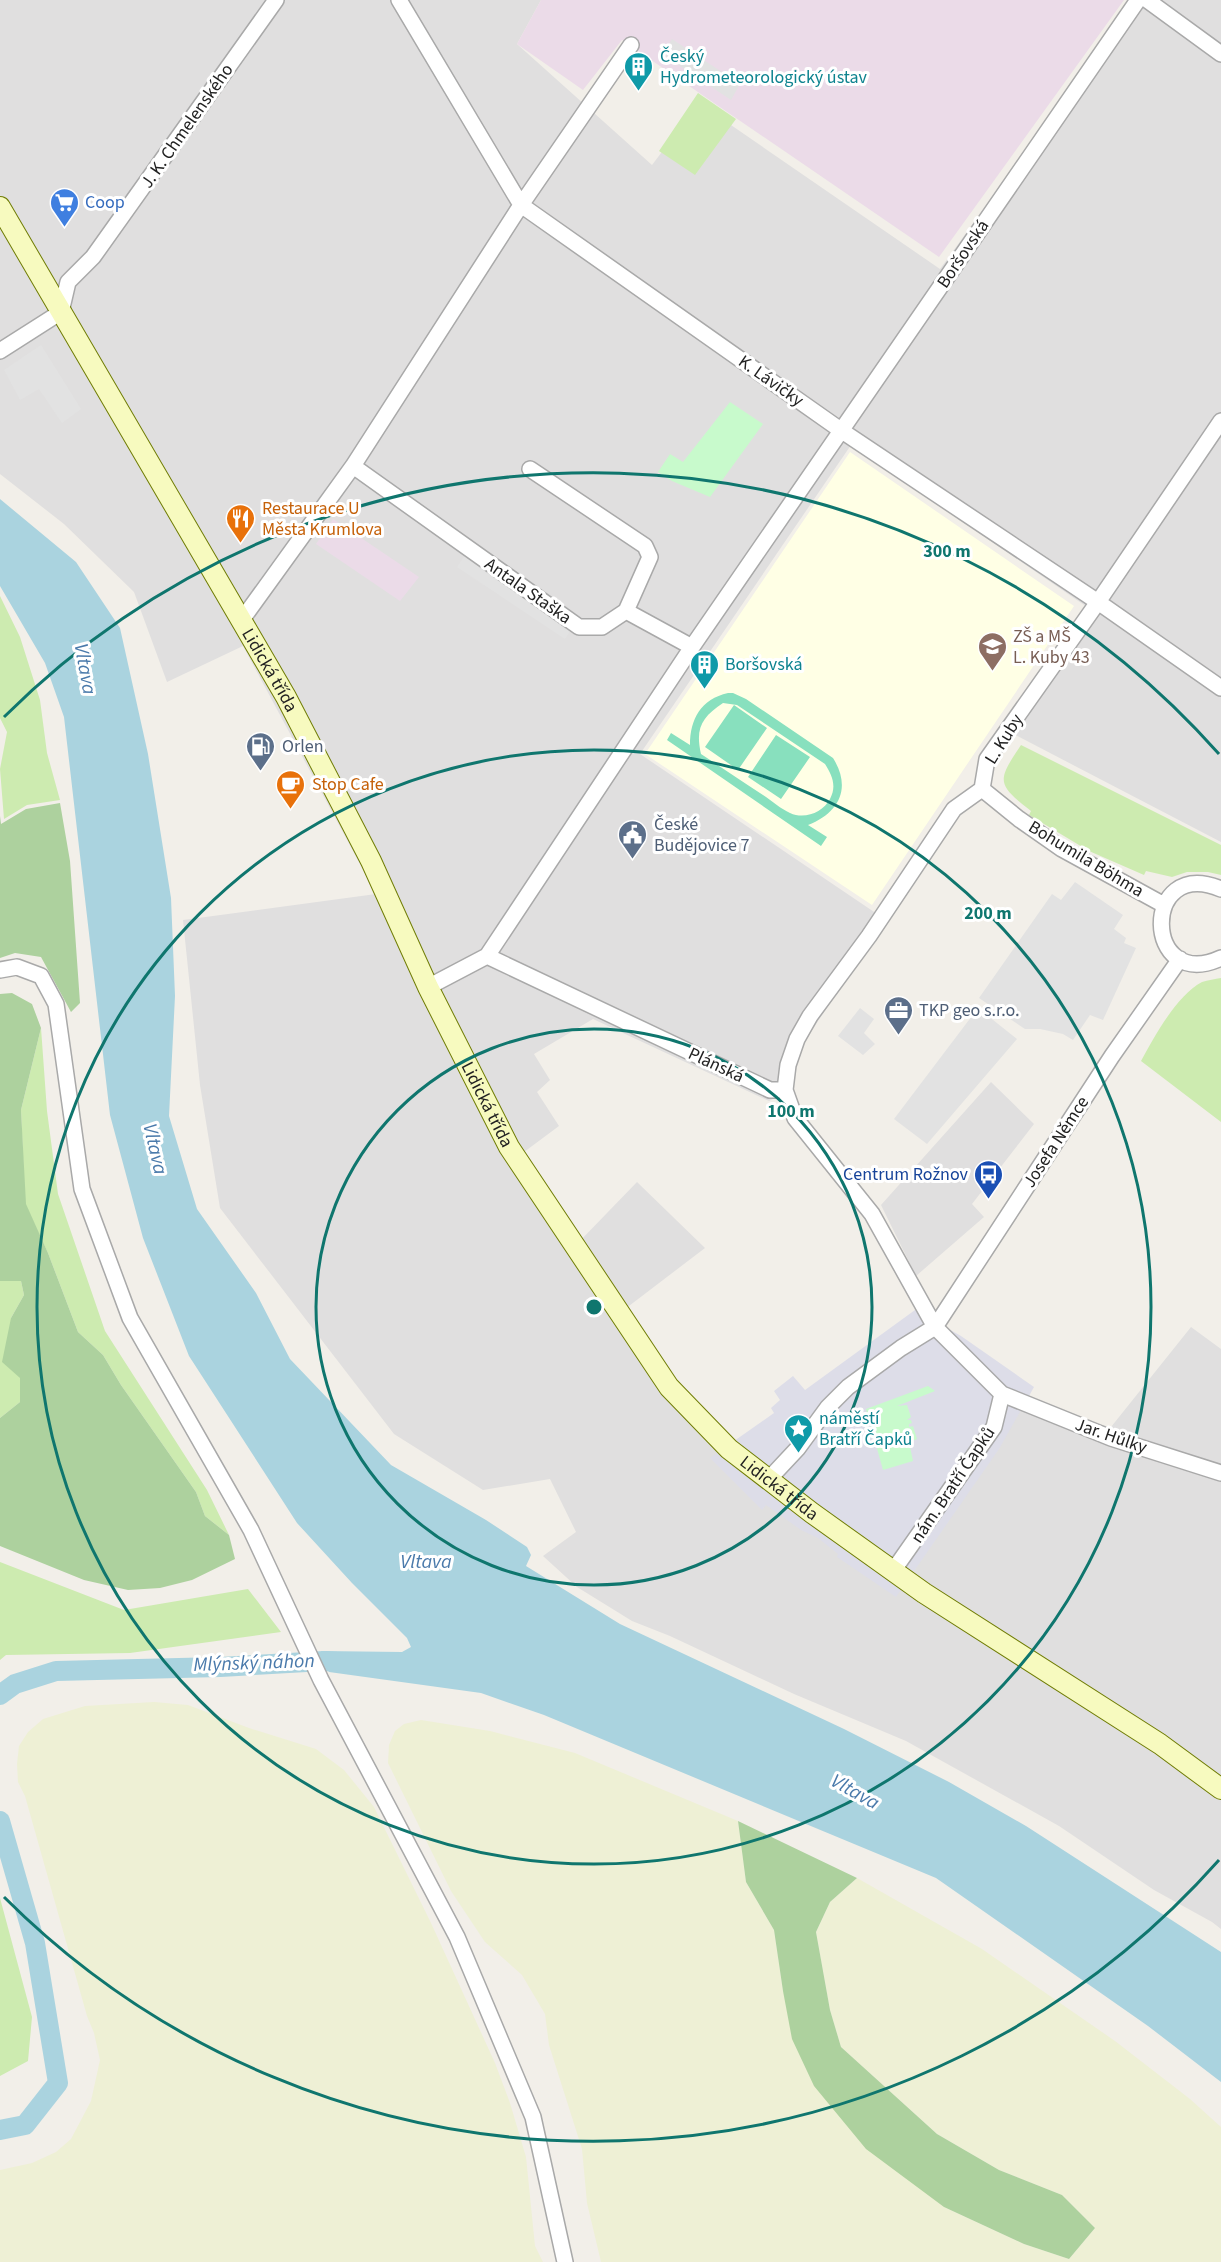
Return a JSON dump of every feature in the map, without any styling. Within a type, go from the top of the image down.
[{"type":"street","name":"J. K. Chmelenského","points":[[61,312],[68,282],[93,257],[276,0]]},
{"type":"street","name":"K. Lávičky","points":[[399,0],[521,206],[842,431],[1098,602],[1221,688]]},
{"type":"street","name":"Boršovská","points":[[487,956],[692,646],[1138,0]]},
{"type":"street","points":[[1147,0],[1221,54]]},
{"type":"street","points":[[241,621],[353,466],[521,206],[631,45]]},
{"type":"street","name":"Lidická třída","points":[[0,207],[286,697],[371,861],[428,987],[508,1147],[669,1387],[729,1449],[768,1480],[893,1571],[996,1640],[1160,1744],[1221,1789]]},
{"type":"street","points":[[0,351],[61,312]]},
{"type":"street","name":"L. Kuby","points":[[785,1090],[788,1065],[797,1039],[810,1016],[869,936],[954,809],[981,789],[987,759],[1098,602],[1221,421]]},
{"type":"street","name":"Antala Staška","points":[[353,466],[579,627],[602,627],[626,611]]},
{"type":"street","points":[[530,469],[645,546],[650,557],[626,611],[692,646]]},
{"type":"street","name":"Bohumila Böhma","points":[[981,789],[1062,849],[1164,905]]},
{"type":"street","points":[[1221,889],[1208,883],[1191,884],[1175,892],[1164,905],[1160,920],[1161,935],[1168,949],[1180,959],[1195,964],[1210,963],[1221,958]]},
{"type":"street","points":[[428,987],[487,956]]},
{"type":"street","name":"Plánská","points":[[487,956],[770,1090],[785,1090]]},
{"type":"street","name":"Josefa Němce","points":[[935,1327],[1108,1062],[1180,959]]},
{"type":"street","points":[[0,970],[17,967],[41,976],[56,1004],[82,1189],[130,1318],[251,1530],[320,1676],[457,1937],[533,2117],[565,2262]]},
{"type":"street","points":[[785,1090],[795,1118],[872,1214],[935,1327],[1002,1394]]},
{"type":"street","points":[[768,1480],[798,1448],[828,1407],[848,1387],[901,1348],[935,1327]]},
{"type":"street","name":"Jar. Hůlky","points":[[1002,1394],[1111,1438],[1221,1473]]},
{"type":"street","name":"nám. Bratří Čapků","points":[[893,1571],[994,1427],[1002,1394]]},
{"type":"shaded area","points":[[0,0],[541,0],[517,44],[652,165],[699,103],[940,269],[1136,0],[1221,0],[1221,842],[1002,728],[1087,607],[851,445],[640,754],[886,920],[806,1039],[797,1065],[793,1088],[769,1101],[593,1019],[534,1054],[550,1080],[537,1092],[559,1126],[520,1155],[577,1244],[637,1182],[705,1248],[625,1309],[674,1383],[765,1469],[1012,1406],[1111,1427],[1191,1327],[1221,1349],[1221,1929],[1154,1890],[1059,1826],[906,1741],[794,1694],[670,1636],[632,1621],[577,1587],[543,1556],[576,1532],[550,1479],[483,1490],[394,1434],[220,1208],[200,1085],[183,920],[376,894],[243,646],[167,682],[134,592],[64,524],[0,474]]},
{"type":"shaded area","points":[[541,0],[1124,0],[939,257],[622,40],[583,90],[517,44]]},
{"type":"shaded area","points":[[672,39],[740,84],[731,100],[662,54]]},
{"type":"shaded area","points":[[41,345],[81,409],[62,423],[39,389],[20,400],[4,370]]},
{"type":"shaded area","points":[[850,452],[1074,606],[872,905],[645,754]]},
{"type":"shaded area","points":[[333,519],[419,577],[400,601],[316,544]]},
{"type":"shaded area","points":[[469,549],[575,624],[565,639],[457,567]]},
{"type":"shaded area","points":[[1075,882],[1123,915],[1114,929],[1126,938],[1124,943],[1136,948],[1103,1020],[1090,1015],[1073,1040],[1063,1034],[1040,1029],[1025,1029],[979,998],[1052,894],[1061,900]]},
{"type":"shaded area","points":[[860,1008],[874,1019],[864,1033],[875,1044],[863,1055],[838,1036]]},
{"type":"shaded area","points":[[978,1008],[1017,1039],[927,1144],[894,1119]]},
{"type":"shaded area","points":[[991,1082],[1034,1124],[972,1204],[984,1217],[916,1276],[881,1205]]},
{"type":"shaded area","name":"náměstí Bratří Čapků","points":[[915,1310],[961,1336],[1034,1387],[999,1449],[896,1597],[837,1557],[838,1554],[818,1538],[801,1530],[766,1505],[762,1510],[710,1458],[774,1413],[771,1408],[780,1400],[774,1391],[793,1376],[805,1390]],"holes":[[[928,1386],[935,1391],[897,1406],[907,1405],[911,1417],[907,1420],[911,1420],[909,1427],[913,1426],[917,1439],[912,1441],[913,1445],[910,1447],[913,1461],[883,1470],[866,1409]]]},
{"type":"shaded area","points":[[154,1702],[188,1705],[249,1728],[316,1749],[344,1770],[374,1807],[431,1923],[495,2063],[510,2103],[526,2157],[535,2246],[543,2262],[0,2262],[0,2170],[32,2163],[56,2152],[71,2139],[91,2101],[100,2060],[25,1796],[18,1782],[19,1746],[28,1732],[43,1719],[85,1706]]},
{"type":"shaded area","points":[[421,1720],[490,1731],[575,1753],[738,1821],[746,1882],[774,1930],[783,1991],[944,2207],[1024,2244],[1069,2259],[1095,2228],[1062,2195],[999,2170],[937,2134],[841,2047],[830,2010],[816,1932],[830,1902],[857,1878],[982,1949],[1115,2041],[1190,2099],[1221,2127],[1221,2262],[601,2262],[587,2203],[582,2149],[549,2045],[545,2014],[522,1975],[485,1942],[451,1891],[388,1763],[389,1745],[395,1731],[404,1724]]},
{"type":"green space","points":[[698,93],[736,119],[695,175],[659,151]]},
{"type":"green space","points":[[730,402],[763,424],[710,497],[672,481],[658,472],[670,454],[683,462]]},
{"type":"green space","points":[[0,596],[20,637],[40,700],[47,753],[60,800],[27,805],[4,819],[0,769],[7,732],[0,718]]},
{"type":"green space","points":[[733,693],[746,699],[833,758],[841,779],[842,789],[839,798],[828,814],[808,825],[827,837],[821,846],[667,740],[671,733],[690,745],[692,727],[699,712],[704,705],[719,696]],"holes":[[[723,703],[737,705],[825,764],[832,776],[833,790],[823,808],[802,816],[790,813],[701,754],[699,737],[705,718]]]},
{"type":"green space","points":[[734,705],[767,728],[738,770],[705,747]]},
{"type":"green space","points":[[776,735],[810,757],[781,799],[748,777]]},
{"type":"green space","points":[[1021,745],[1221,845],[1221,875],[1208,872],[1187,872],[1172,877],[1146,871],[1144,875],[1089,851],[1029,815],[1031,811],[1011,794],[1004,781],[1004,775]]},
{"type":"green space","points":[[60,803],[70,861],[80,1003],[71,1012],[41,957],[15,953],[0,958],[0,816],[1,824],[26,809]]},
{"type":"green space","points":[[1221,978],[1221,1122],[1141,1061],[1167,1017],[1184,996],[1202,982]]},
{"type":"green space","points":[[12,993],[32,1004],[41,1028],[21,1110],[26,1204],[48,1253],[78,1332],[103,1355],[121,1385],[196,1492],[205,1516],[229,1535],[235,1559],[192,1580],[160,1588],[128,1590],[84,1580],[0,1546],[0,1418],[20,1402],[20,1378],[2,1362],[11,1318],[24,1295],[21,1281],[0,1281],[0,994]]},
{"type":"green space","points":[[41,1028],[47,1111],[58,1194],[105,1331],[207,1490],[229,1535],[205,1516],[196,1492],[121,1385],[103,1355],[78,1332],[48,1253],[25,1204],[21,1110]]},
{"type":"green space","points":[[0,1281],[21,1281],[24,1295],[11,1318],[20,1378],[20,1402],[0,1418]]},
{"type":"green space","points":[[942,1367],[901,1528],[841,1421]]},
{"type":"green space","points":[[0,1562],[124,1610],[248,1589],[281,1632],[130,1653],[6,1655],[0,1660]]},
{"type":"green space","points":[[738,1821],[857,1878],[830,1902],[816,1932],[830,2010],[841,2047],[937,2134],[999,2170],[1062,2195],[1095,2228],[1069,2259],[1024,2244],[944,2207],[866,2149],[814,2086],[792,2039],[774,1930],[746,1882]]},
{"type":"green space","points":[[0,1898],[32,2017],[28,2061],[0,2076]]},
{"type":"water","name":"Vltava","points":[[0,499],[76,562],[120,628],[148,754],[171,898],[175,996],[169,1116],[197,1209],[256,1293],[290,1359],[391,1465],[486,1520],[527,1547],[531,1555],[526,1566],[620,1624],[844,1729],[949,1782],[1026,1826],[1221,1952],[1221,2082],[1148,2026],[936,1878],[544,1715],[481,1693],[329,1672],[321,1651],[402,1652],[411,1647],[407,1638],[297,1523],[189,1356],[143,1238],[110,1115],[64,717],[45,663],[0,586]]},
{"type":"waterway","name":"Mlýnský náhon","points":[[0,1695],[15,1684],[56,1671],[220,1667],[324,1661],[350,1663]]},
{"type":"waterway","name":"Mlýnský náhon","points":[[0,1821],[35,1943],[58,2083],[25,2125],[0,2130]]},
{"type":"place","name":"Český Hydrometeorologický ústav","points":[[639,92]]},
{"type":"place","name":"Coop","points":[[64,228]]},
{"type":"place","name":"Restaurace U Města Krumlova","points":[[241,544]]},
{"type":"place","name":"ZŠ a MŠ L. Kuby 43","points":[[992,672]]},
{"type":"place","name":"Boršovská","points":[[704,690]]},
{"type":"place","name":"Orlen","points":[[261,772]]},
{"type":"place","name":"Stop Cafe","points":[[291,810]]},
{"type":"place","name":"České Budějovice 7","points":[[633,860]]},
{"type":"place","name":"TKP geo s.r.o.","points":[[898,1036]]},
{"type":"place","name":"Centrum Rožnov","points":[[989,1200]]},
{"type":"place","name":"náměstí Bratří Čapků","points":[[798,1454]]}]
